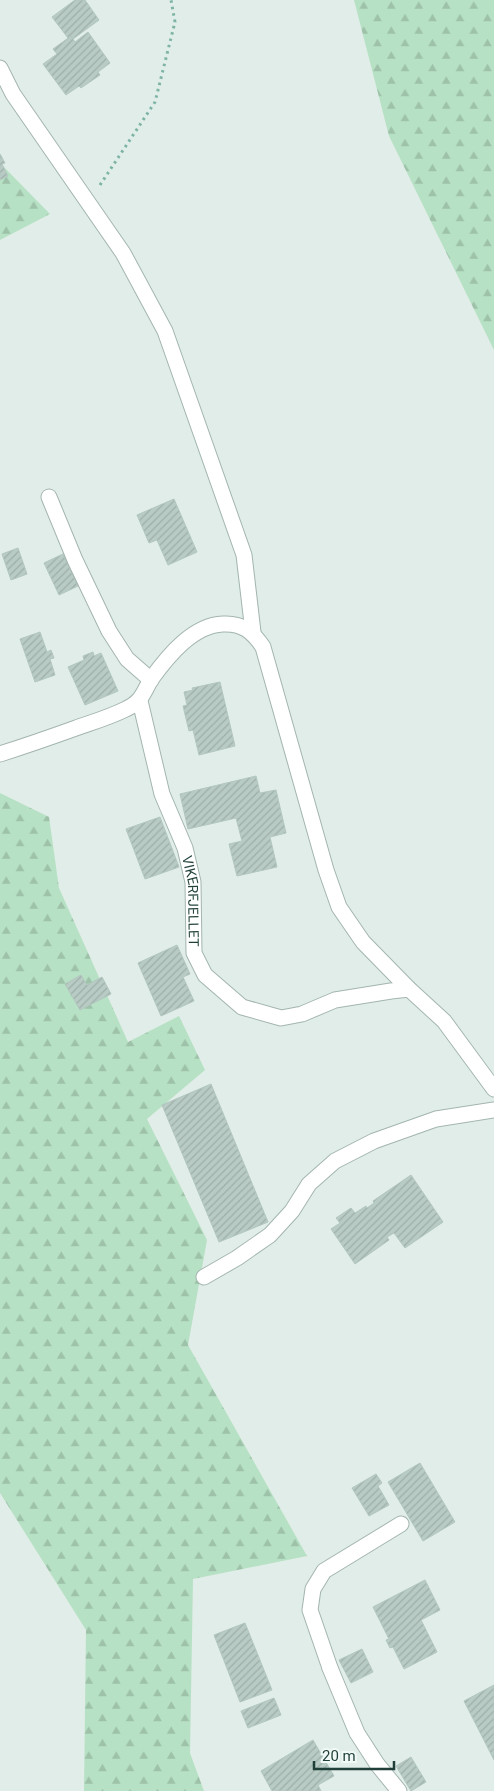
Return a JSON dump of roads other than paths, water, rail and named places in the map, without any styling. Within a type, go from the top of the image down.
[{"type":"street","points":[[0,68],[13,94],[124,253],[165,330],[244,555],[253,632],[263,647],[326,870],[339,907],[363,942],[409,990],[444,1022],[494,1089]]},
{"type":"street","points":[[49,497],[75,560],[109,631],[127,659],[151,680]]},
{"type":"street","points":[[0,754],[106,718],[140,701],[151,680],[177,648],[195,634],[214,624],[231,624],[253,632]]},
{"type":"street","name":"VIKERFJELLET","points":[[140,701],[162,794],[185,848],[193,882],[194,953],[205,975],[242,1007],[280,1018],[302,1014],[336,1000],[391,990],[409,990]]},
{"type":"street","points":[[204,1277],[237,1258],[270,1235],[292,1211],[309,1184],[335,1161],[374,1141],[436,1119],[494,1110]]},
{"type":"street","points":[[399,1791],[376,1764],[357,1732],[330,1668],[310,1610],[313,1590],[324,1571],[401,1524]]}]
